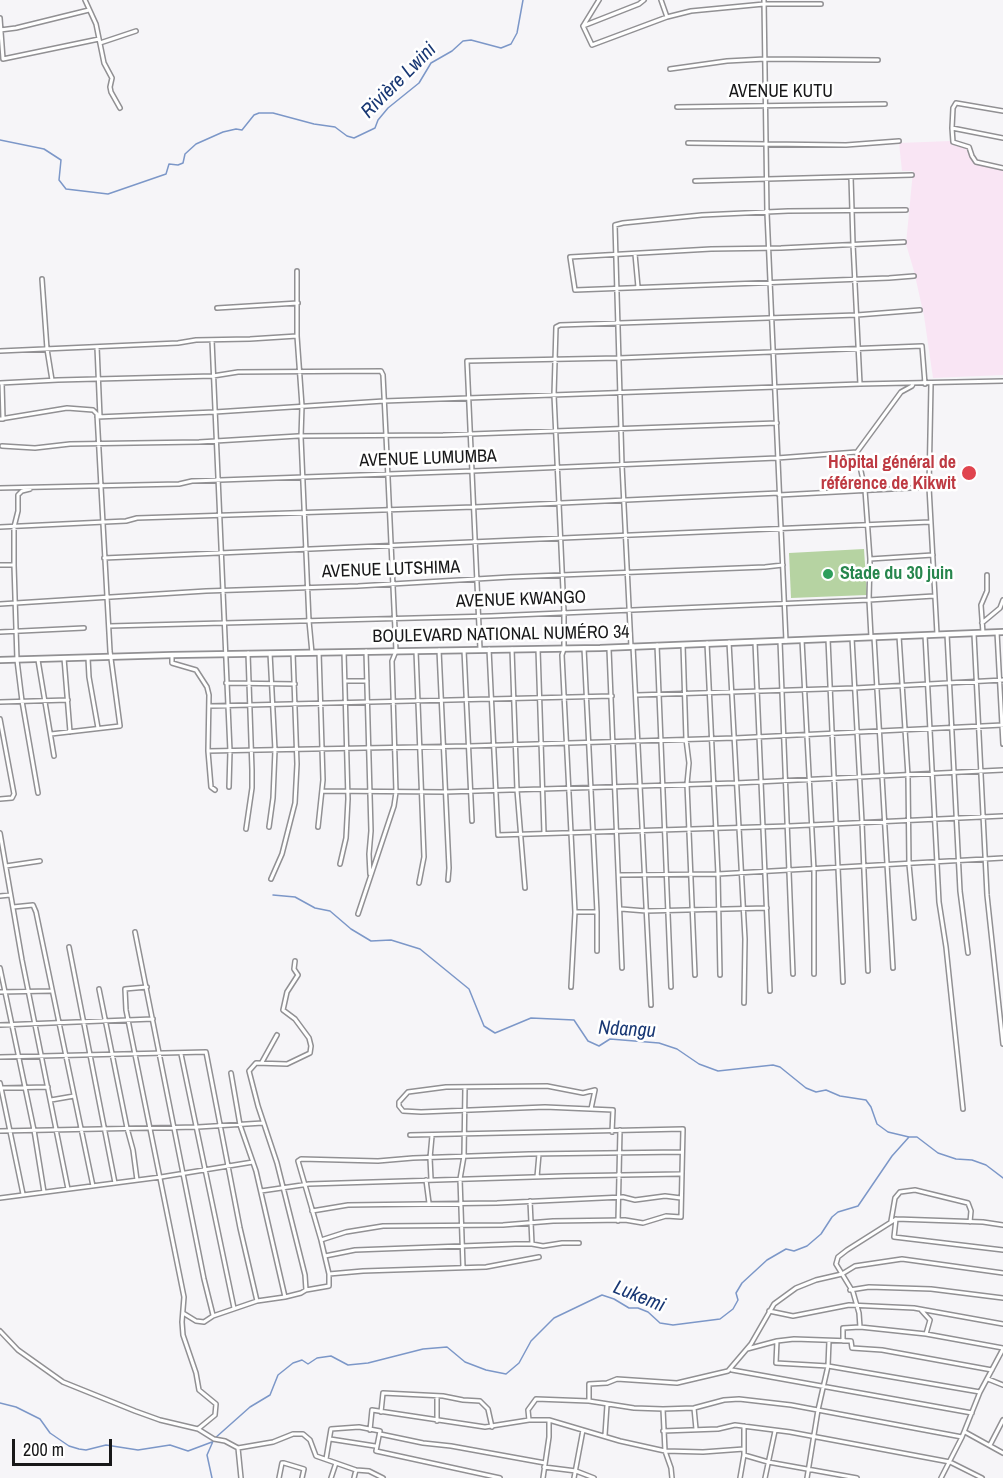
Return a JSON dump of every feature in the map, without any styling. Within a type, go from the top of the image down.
[{"type":"main road","name":"BOULEVARD NATIONAL NUMÉRO 34","points":[[0,660],[248,653],[564,649],[1000,632]]},
{"type":"street","points":[[86,0],[100,41],[104,63],[112,78],[111,92],[120,108]]},
{"type":"street","points":[[583,26],[599,0]]},
{"type":"street","points":[[583,26],[644,0]]},
{"type":"street","points":[[661,0],[667,17]]},
{"type":"street","points":[[583,26],[592,45],[667,17],[691,11],[764,2],[821,4]]},
{"type":"street","points":[[764,2],[767,213],[785,603],[782,691],[793,974]]},
{"type":"street","points":[[0,30],[90,10]]},
{"type":"street","points":[[0,18],[3,59],[100,41],[136,31]]},
{"type":"street","points":[[670,69],[727,61],[765,59],[878,60]]},
{"type":"street","points":[[1003,111],[956,103],[953,108],[952,128],[952,142],[969,147],[976,162],[1003,168]]},
{"type":"street","name":"AVENUE KUTU","points":[[677,107],[885,104]]},
{"type":"street","points":[[952,128],[1003,138]]},
{"type":"street","points":[[688,143],[846,145],[899,141]]},
{"type":"street","points":[[694,181],[912,175]]},
{"type":"street","points":[[851,177],[860,384]]},
{"type":"street","points":[[651,1005],[637,695],[632,646],[622,465],[615,225],[623,222],[702,215],[782,211],[906,210]]},
{"type":"street","points":[[904,242],[570,256],[575,290],[914,276]]},
{"type":"street","points":[[635,254],[638,287]]},
{"type":"street","points":[[297,271],[297,336],[312,653]]},
{"type":"street","points":[[42,279],[47,349],[52,380]]},
{"type":"street","points":[[217,308],[298,303]]},
{"type":"street","points":[[571,987],[575,912],[562,655],[564,612],[554,395],[555,327],[857,315],[920,310]]},
{"type":"street","points":[[0,351],[190,342],[196,339],[297,336]]},
{"type":"street","points":[[212,340],[230,751],[229,787]]},
{"type":"street","points":[[480,650],[467,361],[773,353],[922,346],[925,384]]},
{"type":"street","points":[[51,734],[120,726],[111,657],[104,558],[98,444],[97,347]]},
{"type":"street","points":[[98,417],[93,410],[67,408],[2,419],[1,383],[213,376],[238,372],[379,369],[383,375],[396,651],[392,662],[396,792],[394,806],[358,914]]},
{"type":"street","points":[[98,417],[384,401],[1003,381]]},
{"type":"street","points":[[893,968],[877,687],[869,600],[870,560],[866,490],[857,452],[901,392],[913,384]]},
{"type":"street","points":[[931,384],[929,487],[937,634]]},
{"type":"street","points":[[2,446],[35,448],[301,437],[777,423]]},
{"type":"street","name":"AVENUE LUMUMBA","points":[[0,488],[179,484],[218,480],[777,458],[857,452]]},
{"type":"street","points":[[0,527],[137,518],[559,504],[929,487]]},
{"type":"street","points":[[38,488],[22,491],[18,495],[18,511],[14,526],[17,660],[38,793]]},
{"type":"street","points":[[104,558],[781,528],[788,530],[930,522]]},
{"type":"street","points":[[870,560],[933,555]]},
{"type":"street","points":[[0,566],[14,565]]},
{"type":"street","name":"AVENUE LUTSHIMA","points":[[0,604],[223,590],[358,586],[783,565]]},
{"type":"street","points":[[983,633],[981,605],[987,591],[987,575]]},
{"type":"street","name":"AVENUE KWANGO","points":[[109,626],[480,616],[934,596]]},
{"type":"street","points":[[982,623],[1000,608],[1003,600]]},
{"type":"street","points":[[0,632],[84,628]]},
{"type":"street","points":[[1000,632],[1003,744]]},
{"type":"street","points":[[974,633],[987,895],[1003,1044]]},
{"type":"street","points":[[947,634],[961,901],[968,953]]},
{"type":"street","points":[[925,635],[939,902],[963,1109]]},
{"type":"street","points":[[899,636],[906,730],[909,864],[914,918]]},
{"type":"street","points":[[852,638],[867,971]]},
{"type":"street","points":[[828,639],[843,982]]},
{"type":"street","points":[[802,640],[814,870],[814,974]]},
{"type":"street","points":[[729,642],[746,957],[744,1003]]},
{"type":"street","points":[[755,642],[770,991]]},
{"type":"street","points":[[707,643],[718,874],[720,975]]},
{"type":"street","points":[[657,645],[668,874],[670,987]]},
{"type":"street","points":[[683,645],[695,975]]},
{"type":"street","points":[[609,647],[622,968]]},
{"type":"street","points":[[584,648],[594,832],[597,951]]},
{"type":"street","points":[[489,649],[498,835],[789,826],[1003,816]]},
{"type":"street","points":[[512,649],[517,790],[525,888]]},
{"type":"street","points":[[538,649],[544,833]]},
{"type":"street","points":[[439,650],[448,880]]},
{"type":"street","points":[[464,650],[472,820]]},
{"type":"street","points":[[366,651],[371,792],[369,863],[371,876]]},
{"type":"street","points":[[416,651],[424,857],[419,883]]},
{"type":"street","points":[[318,827],[322,791],[319,652]]},
{"type":"street","points":[[340,864],[347,823],[348,791],[344,652]]},
{"type":"street","points":[[246,829],[252,788],[248,653]]},
{"type":"street","points":[[269,827],[275,750],[270,653]]},
{"type":"street","points":[[272,879],[282,854],[295,803],[297,750],[293,653]]},
{"type":"street","points":[[172,655],[172,663],[199,672],[207,687],[208,751],[211,787],[215,790]]},
{"type":"street","points":[[64,657],[70,732]]},
{"type":"street","points":[[88,658],[89,678],[98,728]]},
{"type":"street","points":[[38,660],[54,756]]},
{"type":"street","points":[[637,695],[782,691],[1002,680]]},
{"type":"street","points":[[345,681],[367,681]]},
{"type":"street","points":[[226,683],[295,684]]},
{"type":"street","points":[[209,706],[612,696]]},
{"type":"street","points":[[0,702],[68,700]]},
{"type":"street","points":[[0,720],[14,794],[12,798],[0,799]]},
{"type":"street","points":[[208,751],[420,748],[735,738],[1003,725]]},
{"type":"street","points":[[322,791],[446,792],[568,789],[908,776],[1003,770]]},
{"type":"street","points":[[0,833],[28,991],[68,1189]]},
{"type":"street","points":[[620,875],[814,870],[1003,858]]},
{"type":"street","points":[[6,866],[40,861]]},
{"type":"street","points":[[0,896],[10,895]]},
{"type":"street","points":[[13,907],[29,905],[34,907],[93,1186]]},
{"type":"street","points":[[621,909],[646,911],[767,908]]},
{"type":"street","points":[[575,912],[597,912]]},
{"type":"street","points":[[135,932],[213,1316]]},
{"type":"street","points":[[69,947],[115,1183]]},
{"type":"street","points":[[295,961],[294,969],[298,975],[287,992],[283,1010],[304,1031],[310,1042],[310,1052],[287,1064],[260,1063],[253,1065],[249,1071],[277,1163],[305,1275],[306,1290]]},
{"type":"street","points":[[0,968],[2,991],[18,1056],[44,1192]]},
{"type":"street","points":[[147,987],[125,989],[128,1020],[184,1297],[182,1329],[199,1390],[216,1404],[215,1415],[198,1430]]},
{"type":"street","points":[[99,989],[133,1150],[137,1180]]},
{"type":"street","points":[[2,991],[51,991]]},
{"type":"street","points":[[0,1024],[153,1019]]},
{"type":"street","points":[[260,1063],[265,1059],[277,1035]]},
{"type":"street","points":[[0,1057],[206,1052],[227,1166],[257,1301]]},
{"type":"street","points":[[182,1054],[234,1308]]},
{"type":"street","points":[[231,1073],[240,1125],[261,1191],[285,1297]]},
{"type":"street","points":[[0,1083],[23,1194]]},
{"type":"street","points":[[591,1109],[595,1090],[583,1093],[547,1086],[418,1090],[408,1092],[399,1102],[401,1109],[406,1111],[545,1107],[613,1110],[612,1132]]},
{"type":"street","points":[[1,1088],[48,1087]]},
{"type":"street","points":[[463,1267],[460,1179],[464,1156],[465,1087]]},
{"type":"street","points":[[51,1100],[74,1096]]},
{"type":"street","points":[[0,1131],[198,1127],[263,1123]]},
{"type":"street","points":[[321,1240],[346,1232],[383,1226],[503,1225],[632,1220],[643,1223],[671,1215],[681,1217],[682,1129],[410,1135]]},
{"type":"street","points":[[618,1221],[620,1130]]},
{"type":"street","points":[[429,1203],[432,1136]]},
{"type":"street","points":[[183,1313],[200,1323],[213,1316],[257,1301],[329,1286],[325,1256],[298,1161],[301,1159],[378,1161],[464,1156],[682,1152]]},
{"type":"street","points":[[537,1177],[539,1154]]},
{"type":"street","points":[[0,1193],[1,1198],[161,1177],[252,1162]]},
{"type":"street","points":[[261,1191],[304,1185],[680,1174]]},
{"type":"street","points":[[891,1221],[895,1198],[900,1192],[915,1190],[968,1203],[971,1210],[969,1223]]},
{"type":"street","points":[[312,1211],[348,1205],[626,1197],[635,1200],[665,1196],[681,1198]]},
{"type":"street","points":[[530,1201],[532,1244]]},
{"type":"street","points":[[896,1219],[894,1237],[1003,1250]]},
{"type":"street","points":[[860,1327],[853,1292],[836,1264],[838,1257],[896,1219],[1003,1225]]},
{"type":"street","points":[[325,1256],[355,1250],[579,1244]]},
{"type":"street","points":[[329,1274],[498,1266],[539,1257]]},
{"type":"street","points":[[732,1369],[774,1304],[796,1288],[816,1280],[842,1274],[855,1266],[902,1259],[1003,1273]]},
{"type":"street","points":[[850,1290],[869,1287],[931,1289],[1003,1298]]},
{"type":"street","points":[[769,1311],[794,1316],[857,1305],[921,1310],[1003,1324]]},
{"type":"street","points":[[921,1310],[930,1320],[926,1334]]},
{"type":"street","points":[[843,1341],[843,1328],[860,1327],[926,1334],[1003,1349],[980,1392],[965,1432],[941,1478]]},
{"type":"street","points":[[0,1331],[18,1350],[63,1382],[152,1417],[198,1430],[238,1448],[273,1442],[293,1434],[303,1434],[310,1440],[316,1456],[356,1470],[369,1471],[383,1478]]},
{"type":"street","points":[[747,1349],[794,1339],[851,1341],[852,1348],[882,1350],[992,1370]]},
{"type":"street","points":[[777,1341],[776,1363],[828,1366],[980,1392]]},
{"type":"street","points":[[807,1478],[828,1366],[829,1341]]},
{"type":"street","points":[[589,1401],[589,1384],[607,1383],[617,1379],[677,1383],[732,1369],[972,1413]]},
{"type":"street","points":[[987,1379],[1003,1385]]},
{"type":"street","points":[[381,1412],[383,1393],[480,1401],[488,1409],[492,1427]]},
{"type":"street","points":[[437,1396],[437,1421]]},
{"type":"street","points":[[529,1420],[528,1410],[536,1399],[589,1401],[607,1405],[663,1409],[694,1408],[724,1400],[739,1399],[818,1410],[962,1437]]},
{"type":"street","points":[[605,1435],[607,1405]]},
{"type":"street","points":[[694,1408],[696,1429]]},
{"type":"street","points":[[663,1409],[665,1451],[672,1478]]},
{"type":"street","points":[[370,1430],[372,1410],[492,1427],[529,1420],[549,1420],[620,1441],[665,1451],[703,1452],[744,1449]]},
{"type":"street","points":[[543,1478],[549,1420]]},
{"type":"street","points":[[990,1445],[1003,1420]]},
{"type":"street","points":[[663,1431],[744,1426],[950,1462],[982,1478]]},
{"type":"street","points":[[740,1478],[744,1455],[744,1426]]},
{"type":"street","points":[[326,1459],[331,1430],[359,1427],[423,1443],[451,1446],[576,1471],[594,1478]]},
{"type":"street","points":[[574,1478],[583,1430]]},
{"type":"street","points":[[765,1478],[775,1431]]},
{"type":"street","points":[[965,1432],[1003,1453]]},
{"type":"street","points":[[380,1434],[375,1446],[376,1451],[500,1478]]},
{"type":"street","points":[[330,1439],[375,1446]]},
{"type":"street","points":[[238,1448],[242,1478]]},
{"type":"street","points":[[744,1455],[768,1462],[858,1478]]},
{"type":"street","points":[[279,1478],[283,1463],[304,1469],[302,1478]]},
{"type":"street","points":[[331,1478],[336,1463]]},
{"type":"street","points":[[354,1478],[356,1470]]},
{"type":"street","points":[[819,1478],[820,1471]]},
{"type":"shaded area","points":[[951,141],[969,147],[979,163],[1003,167],[1003,375],[933,378],[924,316],[906,244],[913,171],[902,171],[899,143]]},
{"type":"green space","name":"Stade du 30 juin","points":[[864,549],[867,595],[791,598],[789,553]]},
{"type":"waterway","name":"Rivière Lwini","points":[[0,140],[44,149],[61,160],[59,180],[66,189],[108,194],[166,174],[169,164],[183,163],[185,154],[196,144],[223,132],[242,130],[254,115],[259,113],[273,113],[335,127],[354,138],[375,128],[378,120],[388,108],[419,83],[431,63],[452,51],[463,41],[471,40],[501,48],[511,44],[517,33],[523,0]]},
{"type":"waterway","name":"Ndangu","points":[[273,895],[295,897],[315,908],[330,911],[351,929],[371,941],[391,940],[420,949],[469,989],[484,1026],[495,1033],[531,1018],[574,1020],[588,1041],[599,1046],[610,1039],[659,1043],[677,1049],[699,1064],[718,1071],[773,1065],[780,1067],[806,1088],[816,1092],[826,1090],[840,1096],[866,1100],[877,1124],[888,1132],[917,1137],[938,1153],[986,1165],[1003,1178]]},
{"type":"waterway","name":"Lukemi","points":[[212,1478],[207,1455],[214,1439],[250,1407],[270,1395],[278,1375],[293,1363],[302,1360],[308,1364],[317,1358],[331,1356],[348,1365],[368,1363],[423,1349],[447,1347],[465,1362],[506,1374],[519,1363],[531,1341],[554,1318],[602,1295],[629,1308],[638,1308],[648,1312],[660,1323],[673,1325],[720,1319],[733,1309],[738,1300],[736,1293],[742,1283],[767,1260],[786,1249],[794,1251],[807,1246],[821,1234],[838,1212],[858,1206],[892,1156],[909,1137]]},
{"type":"waterway","points":[[0,1403],[16,1407],[40,1419],[50,1433],[69,1446],[79,1449],[86,1450],[106,1445],[138,1450],[170,1445],[188,1451],[212,1442]]},
{"type":"place","name":"Hôpital général de référence de Kikwit","points":[[969,473]]},
{"type":"place","name":"Stade du 30 juin","points":[[828,574]]}]
